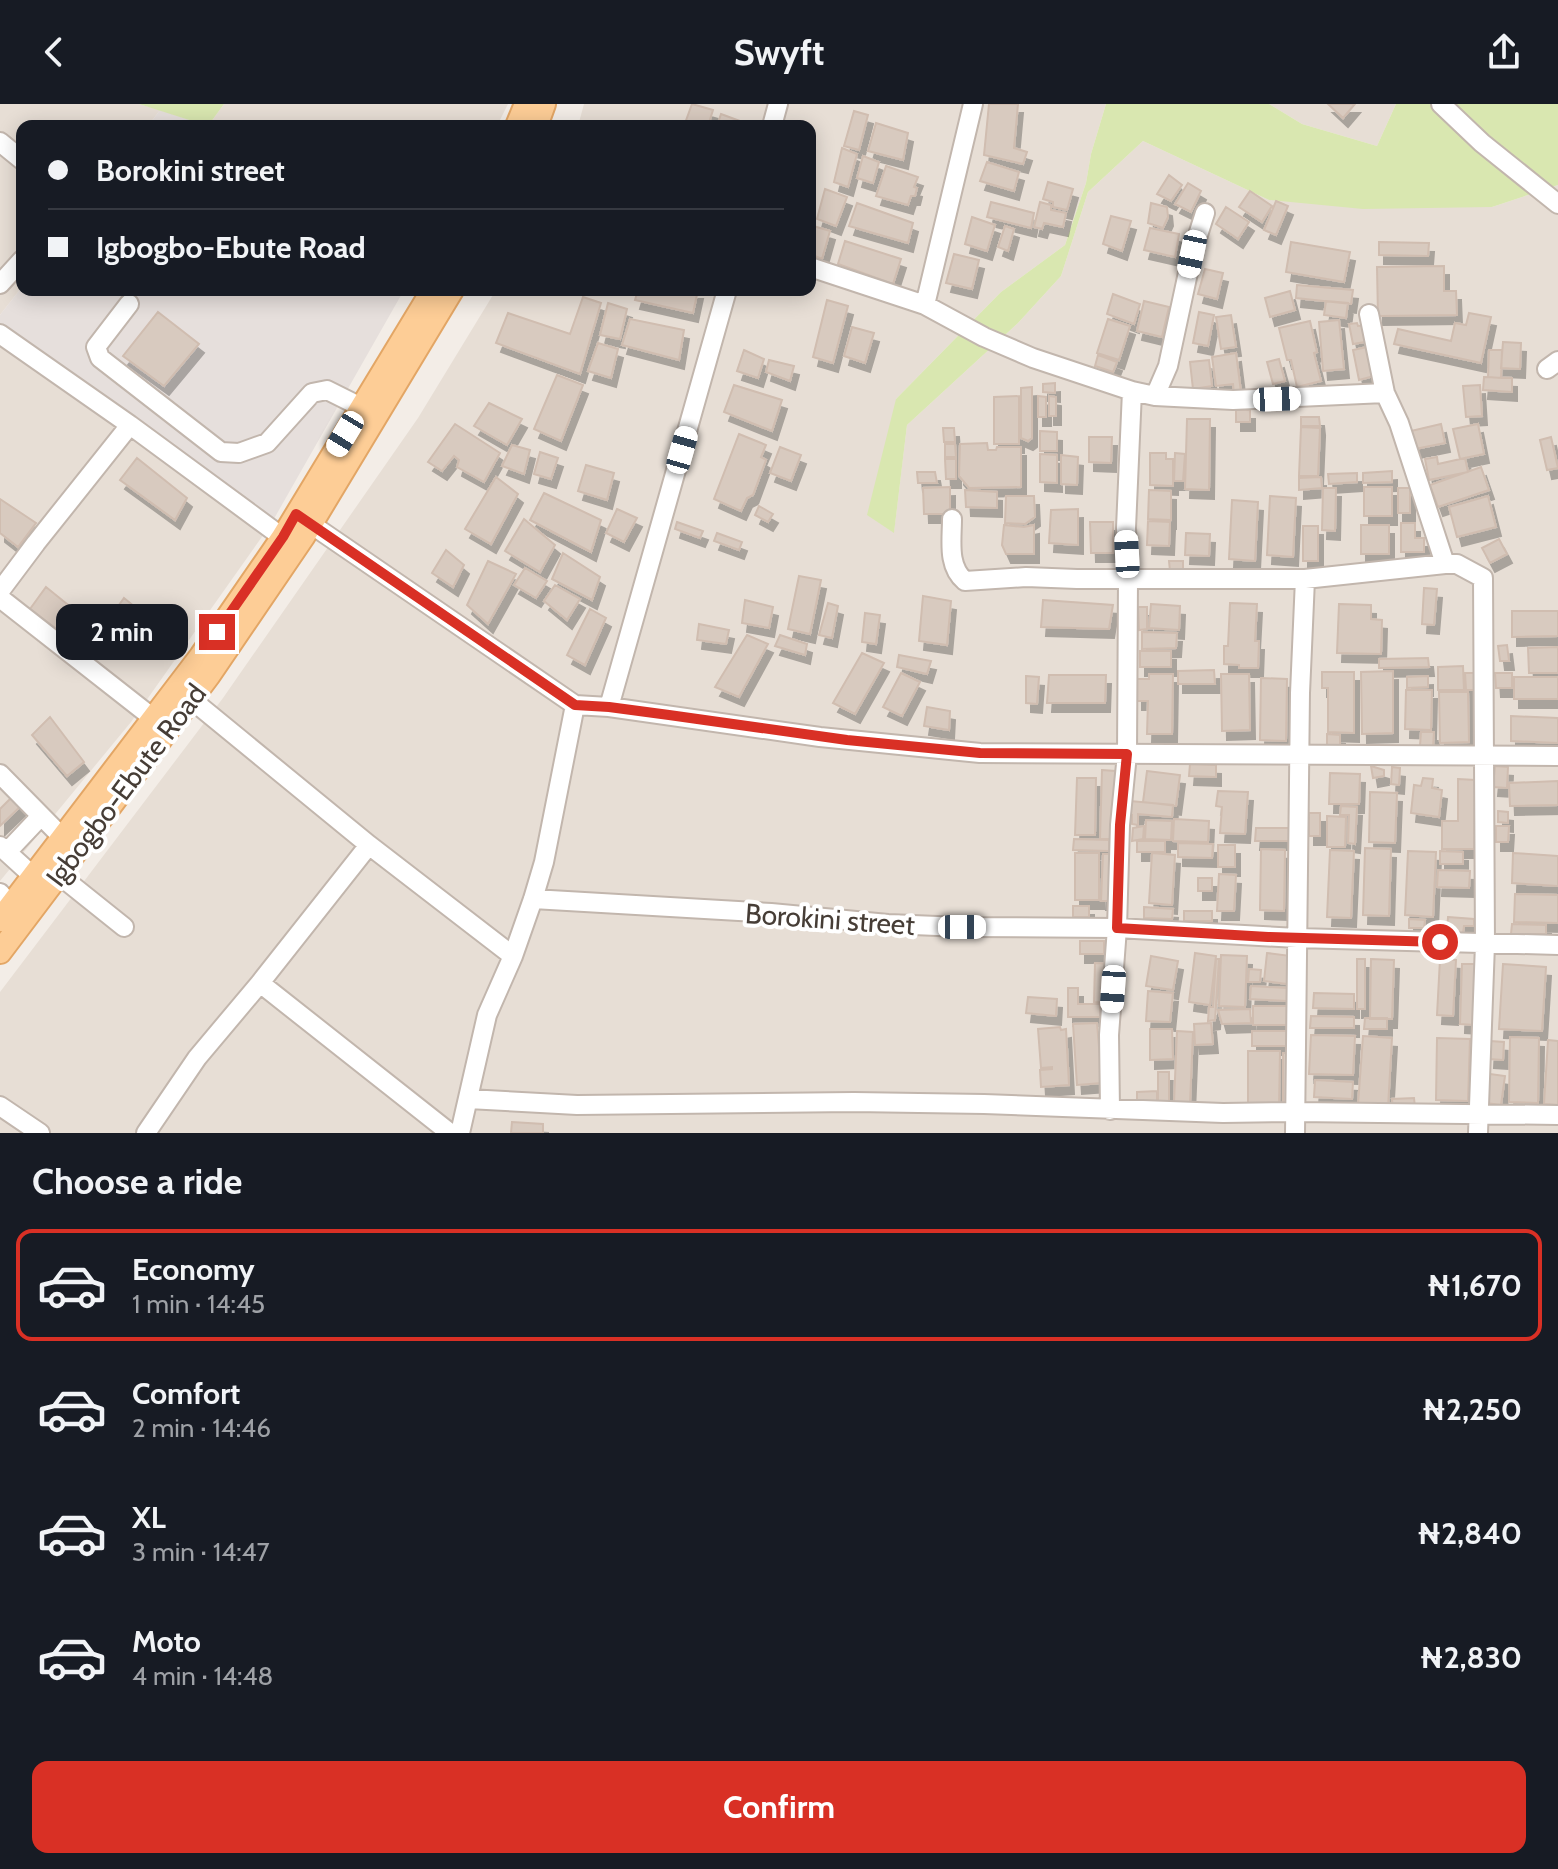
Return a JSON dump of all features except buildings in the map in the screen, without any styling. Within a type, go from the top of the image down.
[{"type":"main road","name":"Igbogbo-Ebute Road","points":[[0,952],[192,700],[290,542],[361,407],[429,296]]},
{"type":"main road","name":"Igbogbo-Ebute Road","points":[[303,519],[448,296]]},
{"type":"main road","name":"Igbogbo-Ebute Road","points":[[4,906],[33,876],[290,542]]},
{"type":"street","points":[[925,305],[973,104]]},
{"type":"street","points":[[1441,104],[1482,143],[1558,204]]},
{"type":"street","points":[[0,142],[16,155]]},
{"type":"street","points":[[1155,396],[1168,366],[1192,254],[1205,213]]},
{"type":"street","points":[[0,284],[16,267]]},
{"type":"street","points":[[816,269],[925,305],[984,337],[1033,358],[1132,391],[1155,396],[1233,400],[1385,393]]},
{"type":"street","points":[[609,707],[725,296]]},
{"type":"street","points":[[129,304],[96,347],[100,358],[221,452],[239,453],[267,443],[312,393],[327,390],[361,407]]},
{"type":"street","points":[[1369,314],[1385,393],[1399,423],[1445,564]]},
{"type":"street","points":[[0,334],[290,542]]},
{"type":"street","points":[[1110,1110],[1109,1035],[1120,825],[1127,754],[1126,528],[1132,391]]},
{"type":"street","points":[[0,591],[130,425]]},
{"type":"street","points":[[303,519],[575,705],[609,707],[820,737],[980,753],[1558,756]]},
{"type":"street","points":[[952,519],[953,563],[957,575],[965,581],[1026,577],[1305,579],[1445,564],[1457,564],[1483,578],[1485,944],[1478,1124]]},
{"type":"street","points":[[1295,1133],[1300,693],[1305,579]]},
{"type":"street","points":[[0,598],[153,718]]},
{"type":"street","points":[[192,700],[369,845],[513,956]]},
{"type":"street","points":[[460,1133],[487,1015],[513,956],[544,862],[575,705]]},
{"type":"street","points":[[3,785],[62,837]]},
{"type":"street","points":[[33,876],[3,849],[41,816]]},
{"type":"street","points":[[146,1133],[197,1058],[369,845]]},
{"type":"street","points":[[59,875],[124,927]]},
{"type":"street","name":"Borokini street","points":[[533,899],[771,913],[888,924],[1117,928],[1297,938],[1558,945]]},
{"type":"street","points":[[260,983],[450,1133]]},
{"type":"street","points":[[468,1099],[577,1105],[984,1104],[1223,1113],[1296,1112],[1478,1124],[1558,1115]]},
{"type":"street","points":[[0,1106],[40,1133]]},
{"type":"shaded area","points":[[0,104],[139,104],[160,110],[152,120],[16,120],[16,295],[0,315]]},
{"type":"shaded area","points":[[224,104],[508,104],[500,120],[212,120]]},
{"type":"shaded area","points":[[584,104],[1106,104],[1086,183],[1065,245],[1001,292],[896,399],[894,532],[907,425],[1018,323],[1061,276],[1088,192],[1143,141],[1269,200],[1492,207],[1558,185],[1558,1133],[0,1133],[0,992],[223,698],[418,418],[492,296],[816,296],[816,120],[580,120]]},
{"type":"shaded area","points":[[1269,104],[1396,104],[1377,146],[1302,124]]},
{"type":"shaded area","points":[[160,110],[190,120],[152,120]]},
{"type":"shaded area","points":[[16,295],[401,296],[271,524],[0,331],[0,315]]},
{"type":"shaded area","points":[[0,331],[271,524],[131,722],[0,881]]},
{"type":"green space","points":[[139,104],[224,104],[212,120],[189,120]]},
{"type":"green space","points":[[1106,104],[1269,104],[1302,124],[1377,146],[1396,104],[1558,104],[1558,185],[1492,207],[1363,209],[1269,200],[1143,141],[1088,192],[1061,276],[1018,323],[907,425],[894,533],[867,515],[896,399],[1001,292],[1065,245],[1086,183]]},
{"type":"route","points":[[217,632],[296,514],[575,705],[847,740],[980,753],[1127,754],[1120,825],[1117,928],[1268,937],[1440,942]]}]
